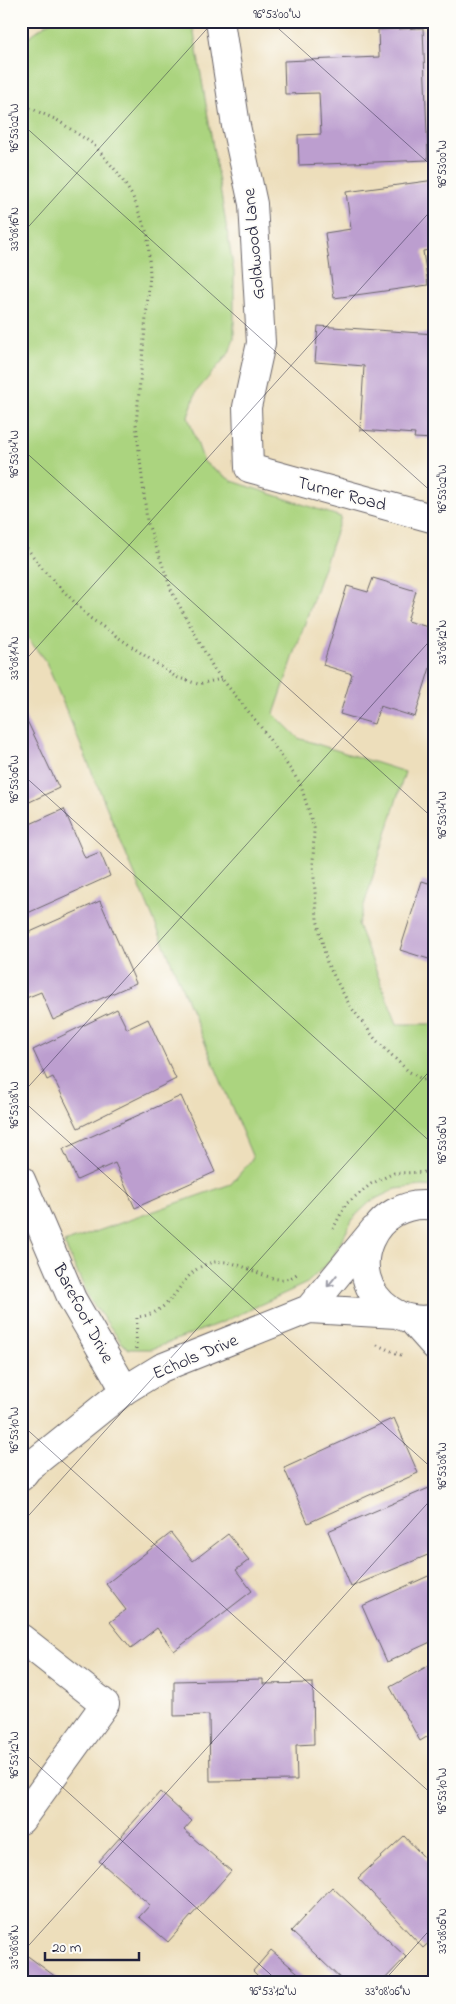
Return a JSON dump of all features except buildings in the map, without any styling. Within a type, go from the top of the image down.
[{"type":"street","name":"Goldwood Lane","points":[[220,21],[236,126],[253,204],[261,342],[247,407],[249,468]]},
{"type":"street","name":"Turner Road","points":[[249,468],[435,518]]},
{"type":"street","name":"Barefoot Drive","points":[[21,1180],[72,1300],[125,1390]]},
{"type":"street","name":"Echols Drive","points":[[309,1309],[385,1218],[399,1210],[416,1205],[435,1206]]},
{"type":"street","points":[[374,1230],[366,1253],[366,1277],[373,1293],[383,1305],[414,1317],[435,1346]]},
{"type":"street","name":"Echols Drive","points":[[21,1477],[28,1468],[125,1390],[161,1368],[309,1309],[414,1317]]},
{"type":"street","points":[[21,1638],[105,1704],[21,1820]]},
{"type":"path","points":[[21,104],[57,120],[93,144],[118,173],[133,197],[148,236],[150,275],[136,424],[147,521],[172,592],[214,669],[260,726],[300,782],[314,828],[313,864],[317,919],[326,963],[350,1006],[376,1040],[408,1071],[435,1086]]},
{"type":"path","points":[[21,540],[44,571],[90,618],[152,661],[189,683],[198,684],[222,679]]},
{"type":"path","points":[[331,1233],[346,1204],[371,1184],[394,1173],[435,1172]]},
{"type":"path","points":[[149,1375],[136,1349],[137,1317],[153,1314],[163,1309],[178,1288],[198,1269],[210,1263],[236,1262],[275,1279],[284,1280],[293,1277],[304,1267]]},
{"type":"green space","points":[[51,21],[192,21],[234,272],[234,338],[229,353],[196,392],[188,417],[204,462],[232,481],[341,517],[274,714],[298,738],[405,772],[358,925],[397,1024],[435,1024],[435,1187],[422,1186],[396,1189],[371,1201],[354,1217],[332,1259],[307,1283],[225,1321],[152,1349],[129,1349],[123,1344],[90,1300],[64,1243],[231,1184],[253,1158],[46,662],[21,629],[21,42]]}]
